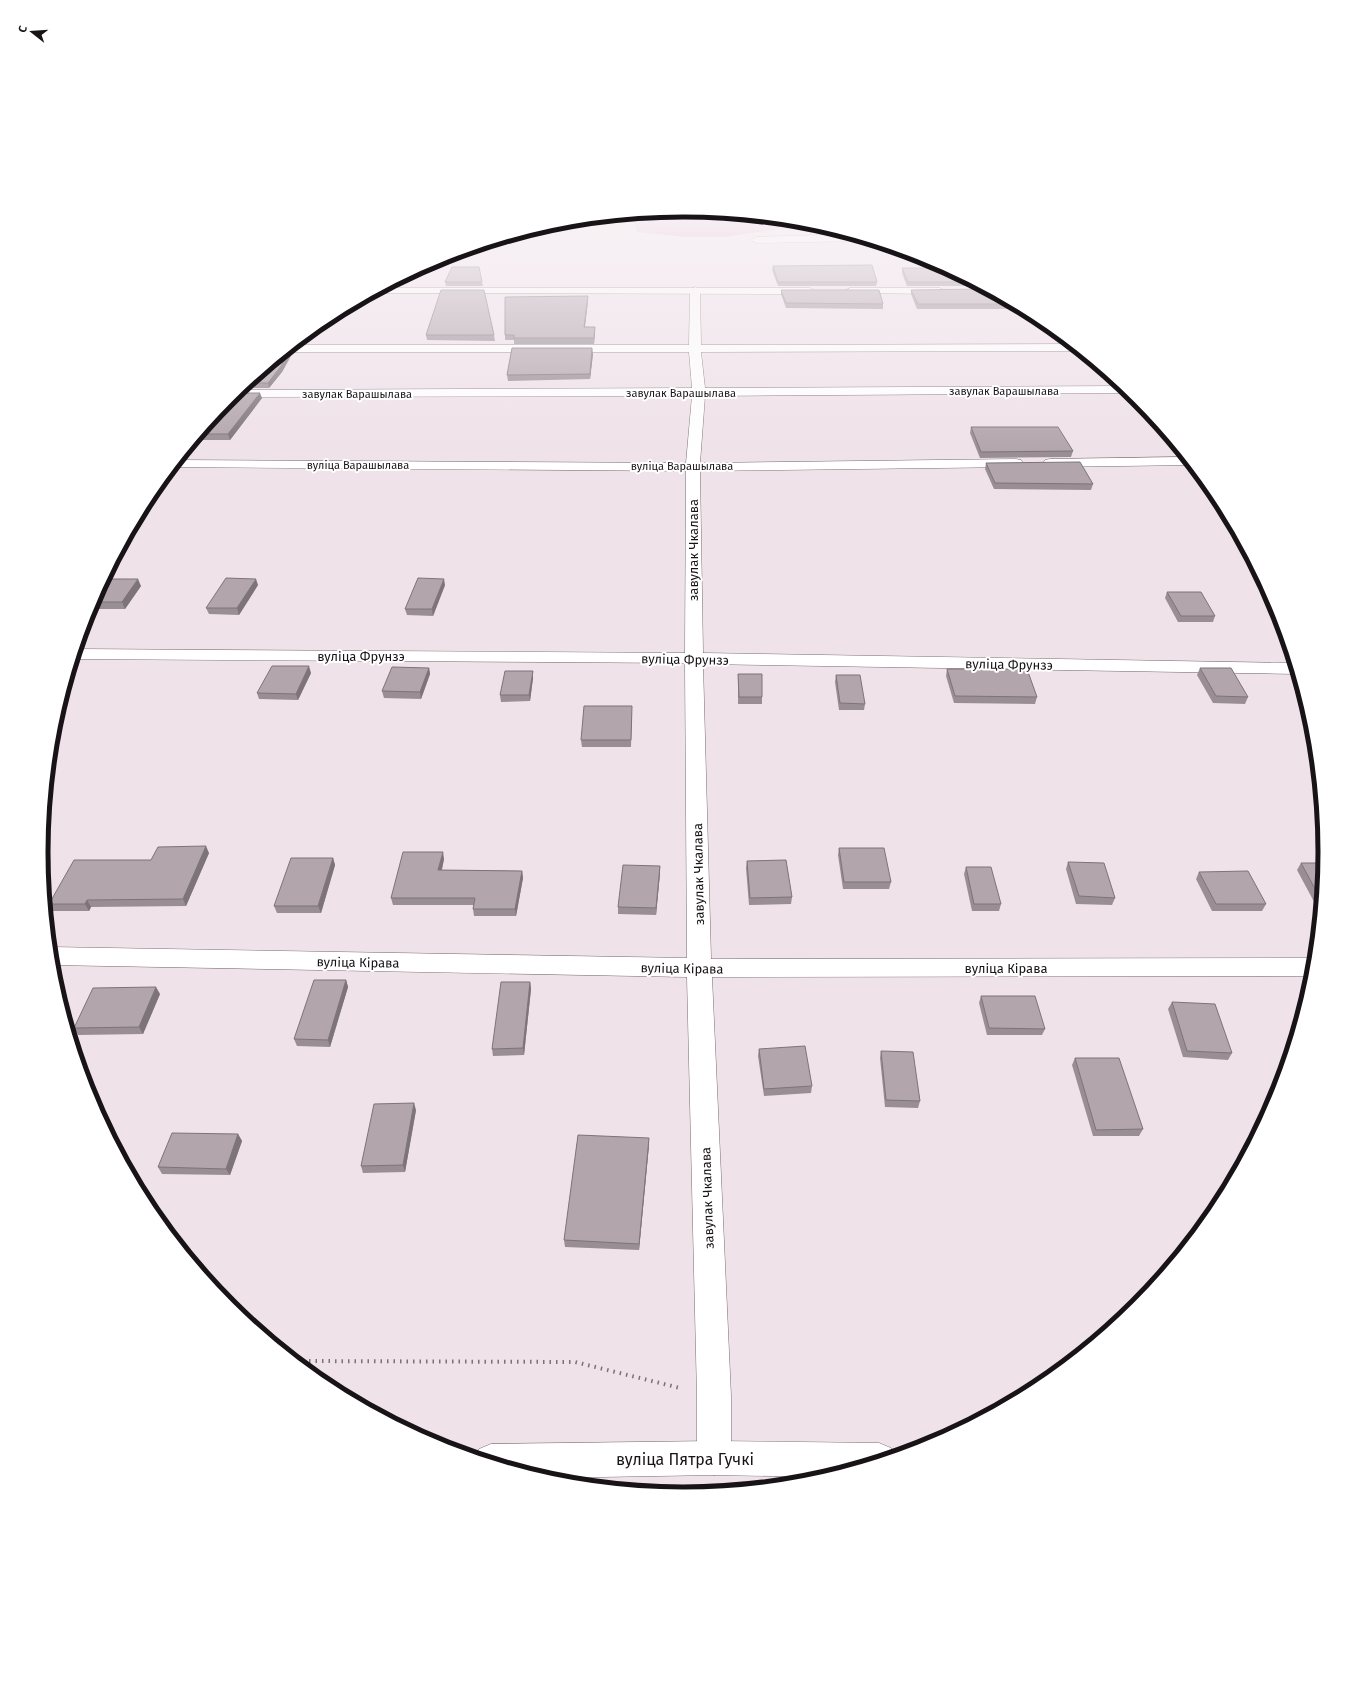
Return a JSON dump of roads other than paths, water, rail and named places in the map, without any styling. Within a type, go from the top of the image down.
[{"type":"street","name":"завулак Чкалава","points":[[695,295],[695,349],[698,394],[693,467],[694,658],[699,968],[714,1396],[714,1458]]},
{"type":"street","points":[[295,349],[1070,348]]},
{"type":"street","name":"завулак Варашылава","points":[[244,394],[698,394],[1118,390]]},
{"type":"street","name":"вуліца Варашылава","points":[[180,464],[693,467],[1184,461]]},
{"type":"street","name":"вуліца Фрунзэ","points":[[80,654],[694,658],[1290,669]]},
{"type":"street","name":"вуліца Кірава","points":[[57,956],[699,968],[1308,967]]},
{"type":"street","name":"вуліца Пятра Гучкі","points":[[505,1461],[714,1458],[864,1460]]}]
